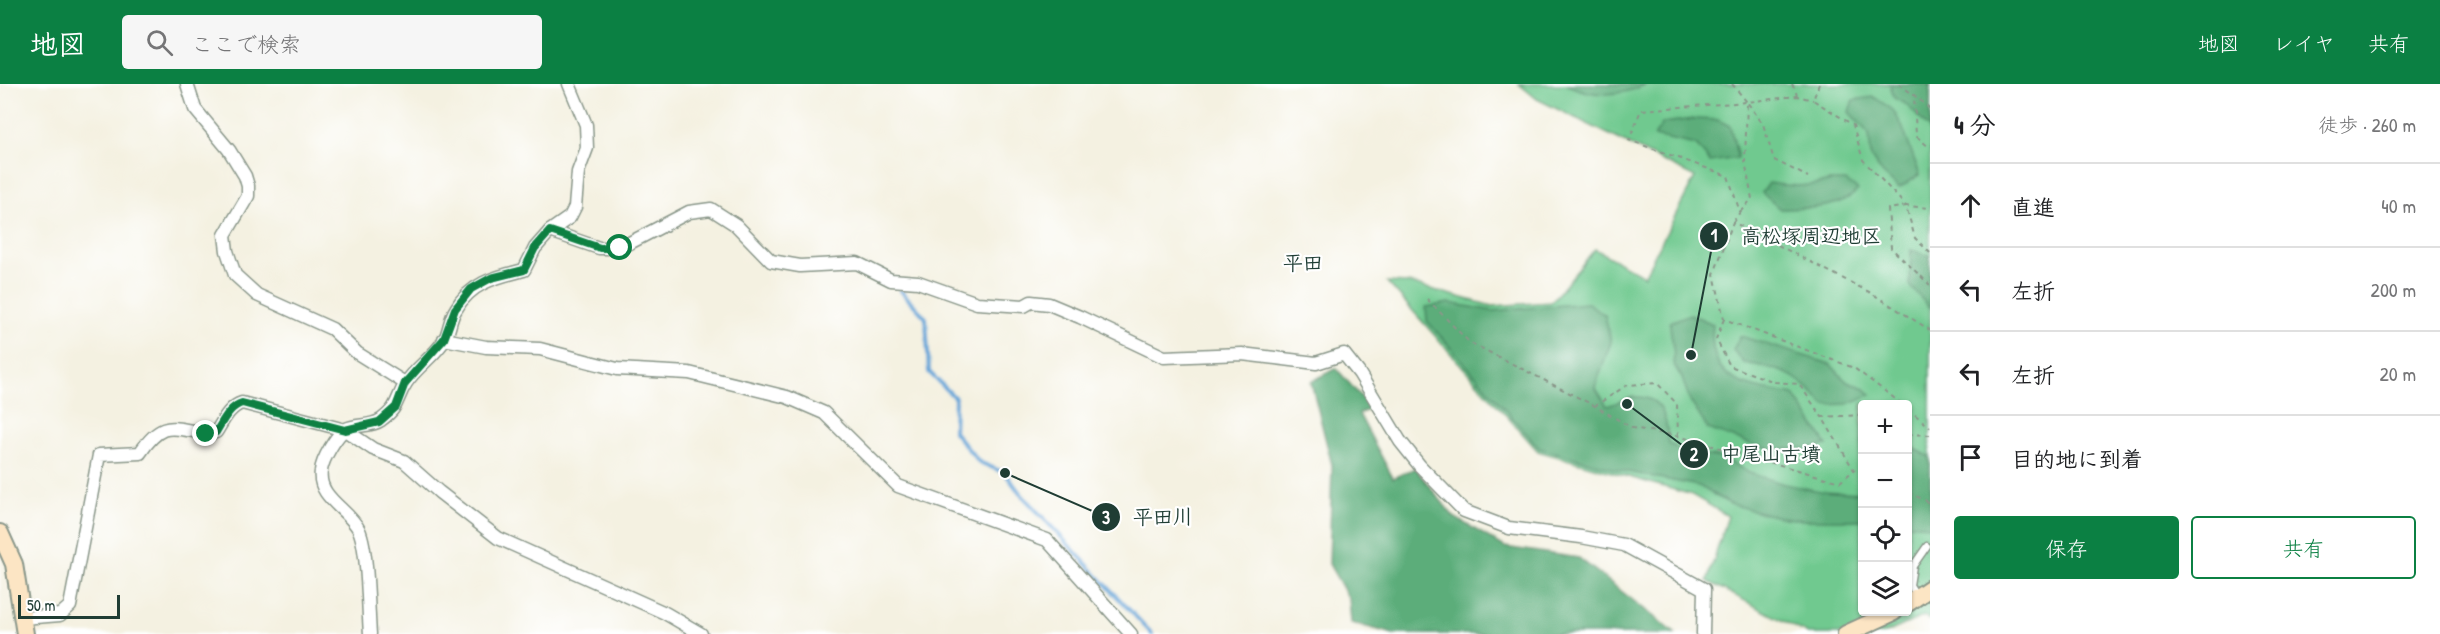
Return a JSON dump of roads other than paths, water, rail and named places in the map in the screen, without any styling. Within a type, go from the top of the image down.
[{"type":"street","points":[[187,84],[195,109],[229,150],[245,176],[248,186],[248,196],[225,235],[227,251],[235,275],[257,295],[332,329],[357,353],[405,383]]},
{"type":"street","points":[[370,634],[360,531],[351,518],[330,499],[322,485],[320,474],[323,458],[345,430],[379,422],[396,407],[405,383],[444,339],[455,309],[471,289],[491,278],[524,270],[535,248],[550,231],[570,217],[575,207],[578,172],[586,148],[586,125],[569,84]]},
{"type":"street","points":[[550,231],[600,248],[620,248],[689,212],[711,209],[736,225],[771,261],[800,266],[857,263],[891,280],[918,282],[977,303],[1024,306],[1031,302],[1049,304],[1164,357],[1242,354],[1316,363],[1344,354],[1359,373],[1400,441],[1420,466],[1464,511],[1509,528],[1624,545],[1704,589],[1703,634]]},
{"type":"street","points":[[444,339],[486,347],[540,349],[617,369],[689,373],[787,397],[824,414],[898,486],[1047,540],[1131,634]]},
{"type":"street","points":[[0,533],[14,564],[24,626],[60,615],[70,606],[99,455],[140,453],[158,432],[167,428],[206,434],[216,432],[235,405],[242,403],[345,430],[373,449],[404,461],[439,492],[498,538],[665,613],[701,634]]},
{"type":"street","points":[[1846,634],[1885,616]]},
{"type":"lane","points":[[1918,596],[1910,585],[1913,566],[1927,546]]},
{"type":"waterway","points":[[900,290],[926,318],[929,372],[955,398],[954,432],[979,462],[1005,473],[1020,493],[1152,634]]},
{"type":"place","name":"高松塚周辺地区","points":[[1691,355]]},
{"type":"place","name":"中尾山古墳","points":[[1627,404]]},
{"type":"place","name":"平田川","points":[[1005,473]]},
{"type":"district","name":"平田","points":[[1303,263]]}]
